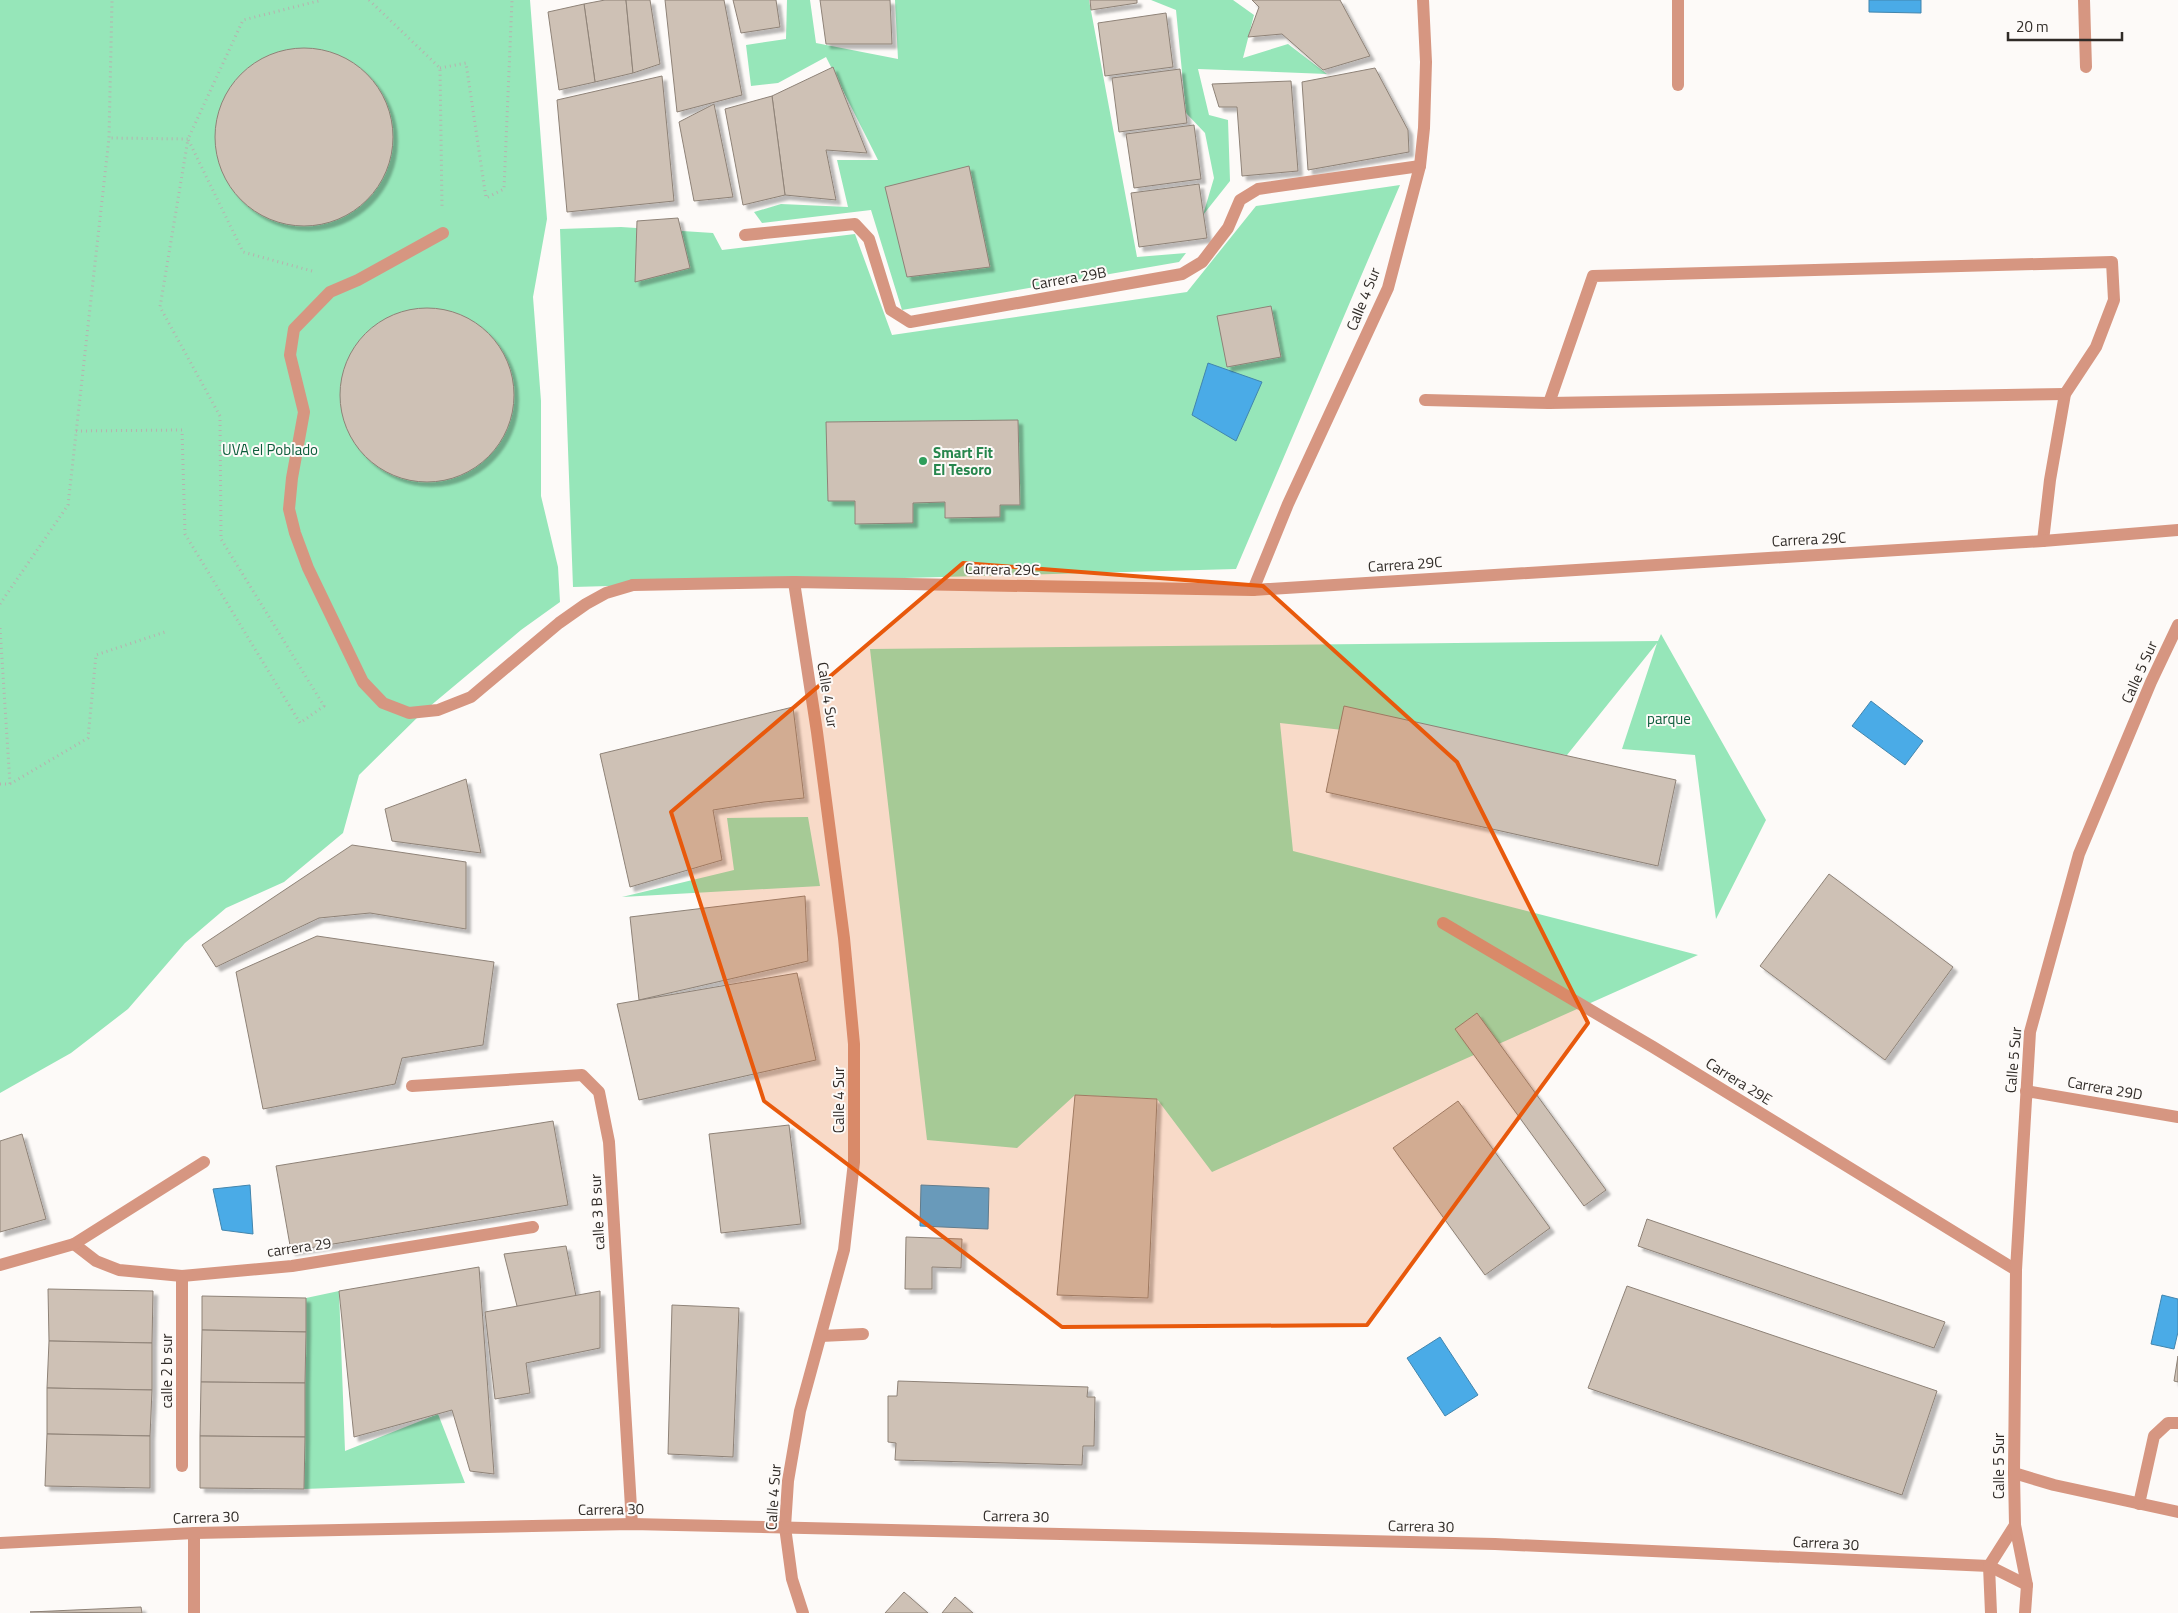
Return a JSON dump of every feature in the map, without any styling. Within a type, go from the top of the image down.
[{"type":"street","name":"Calle 4 Sur","points":[[1253,590],[1288,504],[1388,288],[1420,166],[1424,128],[1426,62],[1423,0]]},
{"type":"street","points":[[1678,0],[1678,85]]},
{"type":"street","points":[[2084,0],[2086,68]]},
{"type":"street","name":"Carrera 29B","points":[[745,234],[855,224],[869,239],[891,310],[910,322],[1182,274],[1202,262],[1228,228],[1240,200],[1258,189],[1420,166]]},
{"type":"street","name":"Carrera 29C","points":[[442,232],[358,280],[330,292],[294,329],[290,355],[304,412],[292,478],[289,509],[295,533],[308,568],[363,682],[383,703],[409,713],[438,710],[471,697],[560,623],[586,604],[606,593],[633,586],[794,582],[1253,590],[2043,541],[2178,530]]},
{"type":"street","points":[[1550,403],[1593,276],[2112,262],[2114,300],[2096,347],[2065,394],[2050,480],[2043,541]]},
{"type":"street","points":[[1425,400],[1550,403],[2065,394]]},
{"type":"street","name":"Calle 4 Sur","points":[[794,582],[817,732],[844,938],[854,1044],[854,1162],[844,1250],[800,1411],[788,1481],[785,1527],[792,1579],[803,1613]]},
{"type":"street","name":"Calle 5 Sur","points":[[2026,1613],[2027,1585],[2014,1525],[2014,1473],[2016,1270],[2030,1032],[2078,854],[2151,682],[2178,625]]},
{"type":"street","name":"Carrera 29E","points":[[1443,924],[1653,1047],[2016,1270]]},
{"type":"street","name":"calle 3 B sur","points":[[412,1086],[582,1075],[599,1092],[609,1142],[632,1524]]},
{"type":"street","name":"Carrera 29D","points":[[2026,1091],[2178,1117]]},
{"type":"street","points":[[0,1264],[74,1244],[204,1162]]},
{"type":"street","name":"carrera 29","points":[[74,1244],[96,1261],[118,1270],[182,1276],[292,1266],[534,1227]]},
{"type":"street","name":"calle 2 b sur","points":[[182,1276],[182,1466]]},
{"type":"street","points":[[822,1336],[863,1334]]},
{"type":"street","points":[[2140,1504],[2154,1436],[2168,1423],[2178,1424]]},
{"type":"street","points":[[2014,1473],[2054,1485],[2178,1512]]},
{"type":"street","name":"Carrera 30","points":[[0,1543],[194,1533],[632,1524],[785,1527],[1495,1544],[1990,1566],[2027,1585]]},
{"type":"street","points":[[1991,1613],[1990,1566],[2014,1525]]},
{"type":"street","points":[[194,1533],[194,1613]]},
{"type":"path","points":[[0,604],[68,505],[109,138],[112,0]]},
{"type":"path","points":[[76,431],[182,430],[184,534],[300,723],[324,706],[221,539],[220,416],[160,307],[188,138],[243,20],[322,0]]},
{"type":"path","points":[[369,0],[440,68],[442,232]]},
{"type":"path","points":[[440,68],[466,64],[486,198],[504,189],[512,0]]},
{"type":"path","points":[[109,138],[188,138]]},
{"type":"path","points":[[188,138],[243,252],[318,273]]},
{"type":"path","points":[[0,628],[10,784]]},
{"type":"path","points":[[0,784],[10,784],[88,738],[96,655],[168,631]]},
{"type":"highlighted area","points":[[963,563],[1263,586],[1457,762],[1588,1023],[1367,1325],[1062,1327],[764,1101],[671,812]]},
{"type":"green space","name":"UVA el Poblado","points":[[0,0],[530,0],[547,219],[533,297],[541,401],[541,496],[558,567],[560,602],[521,630],[423,712],[359,775],[343,833],[284,882],[226,908],[185,943],[128,1009],[71,1053],[0,1093]]},
{"type":"green space","points":[[787,0],[810,0],[816,43],[898,59],[895,0],[1089,0],[1137,257],[1186,253],[1179,262],[902,310],[871,210],[762,223],[754,212],[781,204],[848,207],[837,160],[878,160],[826,57],[778,83],[751,86],[746,45],[786,39]]},
{"type":"green space","points":[[1151,0],[1233,0],[1254,15],[1243,58],[1288,44],[1327,74],[1198,69],[1209,115],[1228,120],[1230,181],[1203,215],[1214,178],[1205,133],[1186,113],[1176,10]]},
{"type":"green space","points":[[1400,185],[1236,569],[573,587],[560,229],[621,227],[713,233],[722,250],[855,234],[892,335],[1187,292],[1256,206]]},
{"type":"green space","name":"parque","points":[[1661,634],[1766,820],[1716,919],[1695,755],[1622,749],[1657,643],[1567,755],[1280,723],[1293,851],[1698,955],[1212,1172],[1157,1099],[1075,1095],[1017,1148],[927,1140],[870,649],[1658,641]]},
{"type":"green space","points":[[808,817],[820,886],[622,897],[734,870],[727,818]]},
{"type":"green space","points":[[339,1291],[345,1451],[438,1414],[465,1483],[304,1489],[306,1298]]},
{"type":"water","points":[[1869,0],[1921,0],[1921,13],[1869,12]]},
{"type":"water","points":[[1208,363],[1262,382],[1236,441],[1192,415]]},
{"type":"water","points":[[1871,701],[1923,741],[1905,765],[1852,726]]},
{"type":"water","points":[[250,1185],[253,1234],[222,1230],[213,1189]]},
{"type":"water","points":[[921,1185],[989,1188],[988,1229],[920,1226]]},
{"type":"water","points":[[2162,1295],[2178,1299],[2178,1332],[2174,1349],[2151,1344]]},
{"type":"water","points":[[1440,1337],[1478,1395],[1445,1416],[1407,1358]]},
{"type":"building","points":[[605,0],[626,0],[633,73],[595,82],[584,4]]},
{"type":"building","points":[[626,0],[650,0],[660,64],[633,73]]},
{"type":"building","points":[[665,0],[724,0],[742,95],[677,112]]},
{"type":"building","points":[[733,0],[776,0],[780,27],[741,33]]},
{"type":"building","points":[[820,0],[890,0],[892,44],[826,44]]},
{"type":"building","points":[[1090,0],[1137,0],[1137,3],[1091,10]]},
{"type":"building","points":[[1252,0],[1340,0],[1370,56],[1323,70],[1282,34],[1248,37],[1259,7]]},
{"type":"building","points":[[584,4],[595,82],[559,90],[548,12]]},
{"type":"building","points":[[1166,13],[1173,67],[1105,76],[1098,23]]},
{"type":"building","points":[[295,48],[313,48],[346,58],[361,68],[373,80],[383,95],[389,111],[393,137],[389,163],[383,179],[373,194],[361,206],[346,216],[330,222],[313,226],[295,226],[262,216],[247,206],[235,194],[225,179],[219,163],[215,146],[215,128],[225,95],[235,80],[247,68],[262,58],[278,52]]},
{"type":"building","points":[[833,67],[867,153],[826,150],[836,200],[785,195],[772,96]]},
{"type":"building","points":[[1375,68],[1408,130],[1409,152],[1308,170],[1302,82]]},
{"type":"building","points":[[1180,69],[1187,123],[1119,132],[1112,78]]},
{"type":"building","points":[[662,76],[674,201],[567,212],[557,100]]},
{"type":"building","points":[[1291,81],[1298,171],[1242,176],[1237,107],[1219,107],[1212,84]]},
{"type":"building","points":[[772,96],[785,195],[743,205],[725,109]]},
{"type":"building","points":[[714,104],[733,197],[694,201],[679,122]]},
{"type":"building","points":[[1194,125],[1201,179],[1134,188],[1126,134]]},
{"type":"building","points":[[969,166],[990,267],[907,277],[885,187]]},
{"type":"building","points":[[1199,184],[1207,238],[1139,247],[1131,193]]},
{"type":"building","points":[[678,218],[690,268],[635,282],[637,221]]},
{"type":"building","points":[[1271,306],[1281,357],[1227,367],[1217,316]]},
{"type":"building","points":[[436,308],[460,314],[476,322],[489,333],[500,346],[508,362],[513,378],[513,412],[508,428],[500,444],[489,457],[476,468],[452,479],[436,482],[418,482],[402,479],[378,468],[354,444],[341,412],[340,386],[343,370],[354,346],[378,322],[410,309]]},
{"type":"building","name":"Smart Fit El Tesoro","points":[[1018,420],[1020,505],[1000,505],[1000,517],[945,518],[945,502],[913,503],[913,523],[855,524],[855,501],[828,501],[826,422]]},
{"type":"building","points":[[1344,706],[1676,780],[1658,866],[1326,792]]},
{"type":"building","points":[[793,707],[804,798],[713,810],[722,860],[630,887],[600,754]]},
{"type":"building","points":[[466,779],[481,853],[392,841],[385,809]]},
{"type":"building","points":[[352,845],[466,862],[466,929],[370,913],[319,918],[216,967],[202,945]]},
{"type":"building","points":[[1829,874],[1953,967],[1885,1060],[1760,966]]},
{"type":"building","points":[[805,896],[808,961],[639,1000],[630,917]]},
{"type":"building","points":[[317,936],[494,962],[483,1045],[402,1058],[395,1084],[263,1109],[236,972]]},
{"type":"building","points":[[797,973],[816,1060],[639,1100],[617,1004]]},
{"type":"building","points":[[1477,1013],[1606,1190],[1584,1206],[1455,1029]]},
{"type":"building","points":[[1075,1095],[1157,1099],[1148,1298],[1057,1295]]},
{"type":"building","points":[[1458,1101],[1550,1228],[1485,1275],[1393,1148]]},
{"type":"building","points":[[553,1121],[568,1205],[291,1251],[276,1166]]},
{"type":"building","points":[[789,1125],[801,1224],[721,1233],[709,1134]]},
{"type":"building","points":[[22,1134],[46,1219],[0,1232],[0,1141]]},
{"type":"building","points":[[1647,1219],[1945,1322],[1934,1348],[1638,1246]]},
{"type":"building","points":[[906,1237],[962,1239],[961,1268],[932,1267],[932,1289],[905,1289]]},
{"type":"building","points":[[566,1246],[577,1301],[518,1310],[504,1254]]},
{"type":"building","points":[[479,1267],[494,1474],[470,1471],[452,1410],[354,1437],[339,1291]]},
{"type":"building","points":[[1627,1286],[1937,1391],[1902,1495],[1588,1388]]},
{"type":"building","points":[[48,1289],[153,1291],[152,1343],[49,1341]]},
{"type":"building","points":[[600,1291],[600,1348],[526,1363],[530,1393],[495,1399],[485,1312]]},
{"type":"building","points":[[202,1296],[306,1298],[306,1332],[202,1330]]},
{"type":"building","points":[[672,1305],[739,1308],[733,1457],[668,1454]]},
{"type":"building","points":[[202,1330],[306,1332],[305,1383],[201,1382]]},
{"type":"building","points":[[49,1341],[152,1343],[152,1390],[47,1388]]},
{"type":"building","points":[[2178,1356],[2178,1382],[2174,1381]]},
{"type":"building","points":[[898,1381],[1088,1387],[1087,1397],[1095,1397],[1094,1446],[1083,1446],[1082,1465],[895,1460],[896,1443],[888,1442],[888,1396],[897,1396]]},
{"type":"building","points":[[201,1382],[305,1383],[305,1437],[200,1436]]},
{"type":"building","points":[[47,1388],[152,1390],[150,1436],[47,1434]]},
{"type":"building","points":[[47,1434],[150,1436],[150,1488],[45,1486]]},
{"type":"building","points":[[200,1436],[305,1437],[304,1489],[200,1488]]},
{"type":"building","points":[[904,1592],[928,1613],[885,1613]]},
{"type":"building","points":[[955,1597],[973,1613],[942,1613]]},
{"type":"building","points":[[141,1607],[142,1613],[30,1612]]},
{"type":"place","name":"Smart Fit El Tesoro","points":[[923,461]]}]
